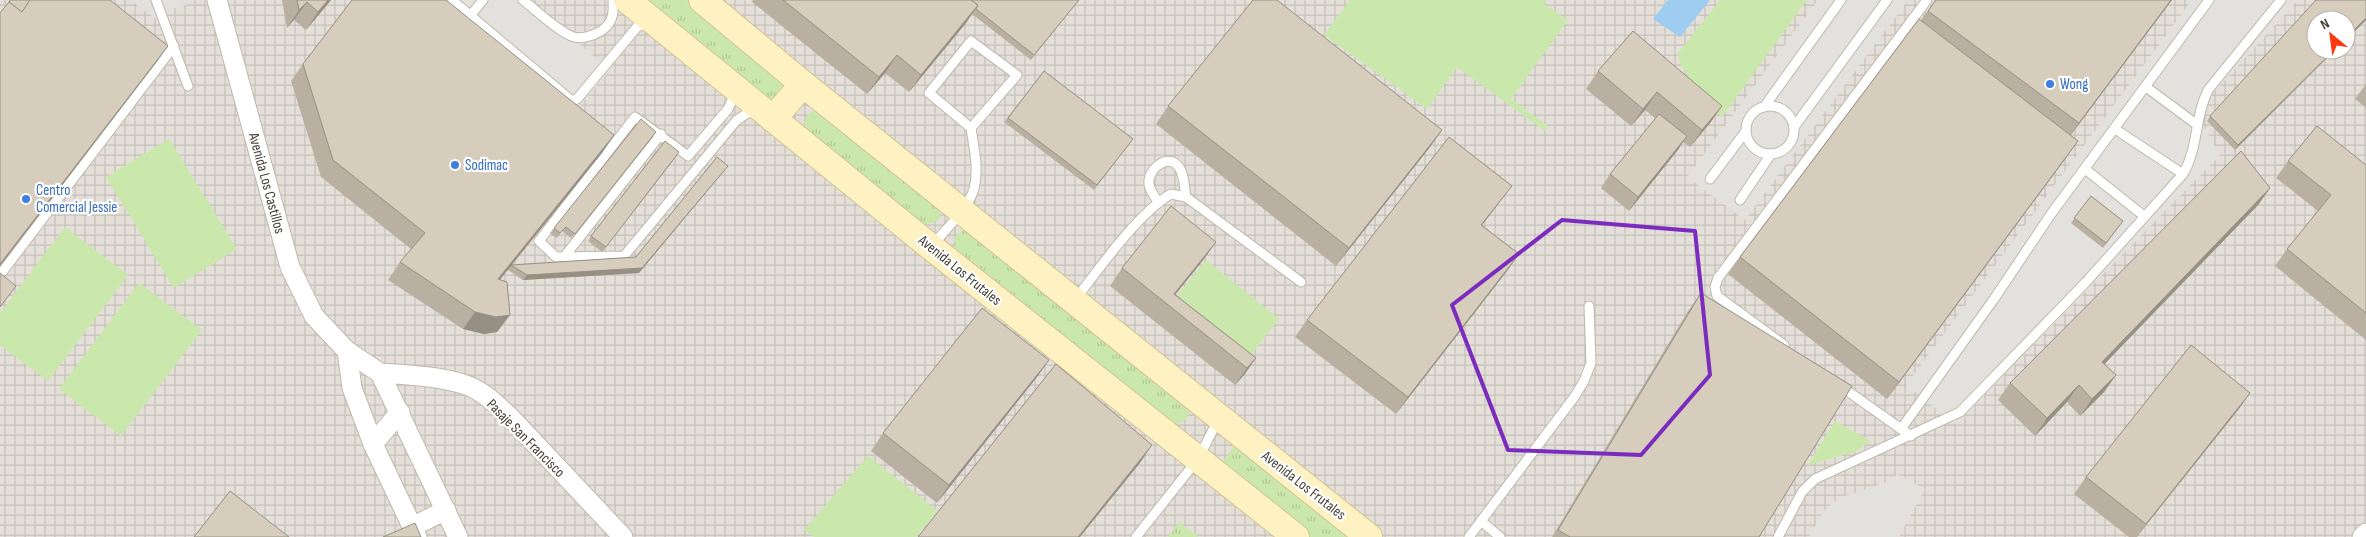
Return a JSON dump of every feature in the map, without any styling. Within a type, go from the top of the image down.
[{"type":"main road","name":"Avenida Los Frutales","points":[[627,0],[931,246],[1296,537]]},
{"type":"main road","name":"Avenida Los Frutales","points":[[702,0],[803,84],[1369,537]]},
{"type":"main road","points":[[773,119],[803,84]]},
{"type":"street","name":"Avenida Los Castillos","points":[[217,0],[290,267],[314,316],[347,350],[380,373],[458,537]]},
{"type":"street","points":[[347,350],[352,388],[373,444],[414,532],[446,510]]},
{"type":"street","name":"Pasaje San Francisco","points":[[380,373],[418,376],[467,385],[492,401],[622,537]]},
{"type":"street","points":[[373,444],[400,412]]},
{"type":"street","points":[[2362,537],[2366,533]]},
{"type":"lane","points":[[156,0],[188,86]]},
{"type":"lane","points":[[452,0],[567,99],[572,101],[577,99],[636,28],[652,21]]},
{"type":"lane","points":[[470,16],[483,0]]},
{"type":"lane","points":[[523,0],[572,37],[584,37],[595,35],[605,28],[612,19],[614,11],[613,0]]},
{"type":"lane","points":[[1710,179],[1746,131],[1751,116],[1764,107],[1841,0]]},
{"type":"lane","points":[[1794,127],[1887,0]]},
{"type":"lane","points":[[1789,349],[1717,296],[1715,287],[1718,278],[1927,0]]},
{"type":"lane","points":[[1901,430],[2085,169],[2209,0]]},
{"type":"lane","points":[[1778,537],[1802,492],[1816,479],[1960,412],[2086,282],[2183,174],[2192,161],[2200,105],[2208,90],[2281,0]]},
{"type":"lane","points":[[931,246],[961,210],[974,190],[977,164],[971,128],[929,93],[971,41],[1017,75],[971,128]]},
{"type":"lane","points":[[4,271],[174,46]]},
{"type":"lane","points":[[729,83],[733,93],[728,109],[688,156],[635,116],[539,241],[556,257],[624,256],[736,121],[753,111],[773,119]]},
{"type":"lane","points":[[2146,87],[2196,124]]},
{"type":"lane","points":[[1746,131],[1751,145],[1764,154],[1771,154],[1786,148],[1794,135],[1794,127],[1787,113],[1780,108],[1764,107]]},
{"type":"lane","points":[[2115,129],[2183,174]]},
{"type":"lane","points":[[564,257],[661,134]]},
{"type":"lane","points":[[1740,200],[1771,154]]},
{"type":"lane","points":[[1158,202],[1149,186],[1149,179],[1157,166],[1164,162],[1172,162],[1178,165],[1182,173],[1186,197]]},
{"type":"lane","points":[[2085,169],[2144,216]]},
{"type":"lane","points":[[1075,300],[1101,265],[1158,202],[1171,194],[1186,197],[1301,282]]},
{"type":"lane","points":[[1468,537],[1575,396],[1584,381],[1591,362],[1589,306]]},
{"type":"lane","points":[[1829,378],[1910,436]]},
{"type":"lane","points":[[1136,537],[1198,459],[1219,418]]},
{"type":"lane","points":[[1481,521],[1500,537]]},
{"type":"highlighted area","points":[[1562,220],[1695,231],[1710,375],[1641,455],[1508,450],[1452,305]]},
{"type":"shaded area","points":[[0,0],[2366,0],[2366,537],[0,537]]},
{"type":"shaded area","points":[[130,0],[188,0],[189,4],[165,11],[160,22]]},
{"type":"shaded area","points":[[434,0],[528,0],[610,70],[571,116]]},
{"type":"shaded area","points":[[1818,0],[1908,0],[1745,220],[1687,177]]},
{"type":"shaded area","points":[[2192,0],[2298,0],[2196,112],[2220,155],[1956,424],[1906,385]]},
{"type":"shaded area","points":[[1897,474],[1925,489],[1899,537],[1809,537],[1823,511],[1839,498],[1890,481]]},
{"type":"green space","points":[[639,0],[686,0],[782,79],[784,87],[773,104]]},
{"type":"green space","points":[[1350,0],[1546,0],[1544,4],[1568,20],[1511,99],[1548,126],[1545,131],[1457,67],[1427,109],[1324,35]]},
{"type":"green space","points":[[1720,0],[1807,0],[1722,117],[1680,86],[1688,75],[1680,64],[1678,53]]},
{"type":"green space","points":[[818,110],[940,210],[940,218],[935,222],[921,225],[805,132],[804,124],[806,118],[810,113]]},
{"type":"green space","points":[[169,139],[237,249],[174,288],[106,177]]},
{"type":"green space","points":[[65,227],[128,275],[48,381],[0,345],[0,313]]},
{"type":"green space","points":[[970,229],[1189,409],[1186,419],[1175,424],[954,249],[956,235]]},
{"type":"green space","points":[[1206,260],[1279,319],[1240,369],[1165,310]]},
{"type":"green space","points":[[139,283],[202,330],[121,436],[59,389]]},
{"type":"green space","points":[[1835,421],[1871,441],[1855,452],[1808,465]]},
{"type":"green space","points":[[1234,446],[1347,537],[1309,537],[1220,465]]},
{"type":"green space","points":[[868,456],[938,511],[916,537],[814,537],[804,530]]},
{"type":"green space","points":[[1179,522],[1199,537],[1168,537]]},
{"type":"water","points":[[1668,0],[1710,0],[1680,37],[1653,19]]},
{"type":"building","points":[[10,0],[30,0],[22,12],[9,2]]},
{"type":"building","name":"Centro Comercial Jessie","points":[[30,0],[110,0],[168,46],[0,264],[0,13],[9,2],[22,12]]},
{"type":"building","points":[[297,0],[328,0],[318,12],[307,2],[299,10]]},
{"type":"building","name":"Sodimac","points":[[352,0],[446,0],[614,135],[498,279],[507,282],[510,315],[496,317],[475,312],[400,262],[425,233],[333,160],[303,64]]},
{"type":"building","points":[[783,0],[971,0],[978,5],[921,75],[897,55],[879,77]]},
{"type":"building","points":[[971,0],[1079,0],[1034,55],[976,9],[978,5]]},
{"type":"building","points":[[1253,0],[1277,0],[1442,130],[1349,248],[1168,106]]},
{"type":"building","name":"Wong","points":[[1936,0],[2171,0],[2079,123],[1928,11]]},
{"type":"building","points":[[2316,0],[2366,0],[2366,18],[2356,28],[2356,10],[2307,10]]},
{"type":"building","points":[[2306,11],[2306,60],[2324,60],[2238,145],[2210,116]]},
{"type":"building","points":[[1919,19],[2078,141],[1899,382],[1740,257]]},
{"type":"building","points":[[1633,31],[1722,106],[1702,130],[1657,92],[1643,109],[1598,71]]},
{"type":"building","points":[[1044,71],[1133,139],[1097,185],[1008,118]]},
{"type":"building","points":[[1659,114],[1687,136],[1638,197],[1610,174]]},
{"type":"building","points":[[641,119],[656,132],[575,234],[566,227],[560,233],[554,228]]},
{"type":"building","points":[[2317,126],[2366,165],[2366,313],[2287,249],[2331,195],[2288,161]]},
{"type":"building","points":[[1449,137],[1512,186],[1481,225],[1519,254],[1408,397],[1307,320]]},
{"type":"building","points":[[665,141],[679,152],[606,247],[591,236]]},
{"type":"building","points":[[2241,151],[2270,188],[2102,362],[2116,375],[2092,399],[2079,385],[2047,418],[2010,383]]},
{"type":"building","points":[[717,157],[728,166],[642,268],[527,275],[511,265],[636,257]]},
{"type":"building","points":[[2091,196],[2123,221],[2106,243],[2074,218]]},
{"type":"building","points":[[1171,206],[1216,242],[1174,294],[1256,358],[1247,368],[1122,268]]},
{"type":"building","points":[[0,273],[16,286],[0,307]]},
{"type":"building","points":[[1701,293],[1852,386],[1759,537],[1570,537],[1558,530]]},
{"type":"building","points":[[982,308],[1049,360],[949,485],[883,433]]},
{"type":"building","points":[[2191,345],[2250,393],[2146,524],[2086,477]]},
{"type":"building","points":[[1056,364],[1152,445],[1078,537],[918,537]]},
{"type":"building","points":[[230,491],[289,537],[194,537]]},
{"type":"building","points":[[415,523],[421,537],[383,537]]},
{"type":"place","name":"Wong","points":[[2050,84]]},
{"type":"place","name":"Sodimac","points":[[455,165]]},
{"type":"place","name":"Centro Comercial Jessie","points":[[26,199]]}]
